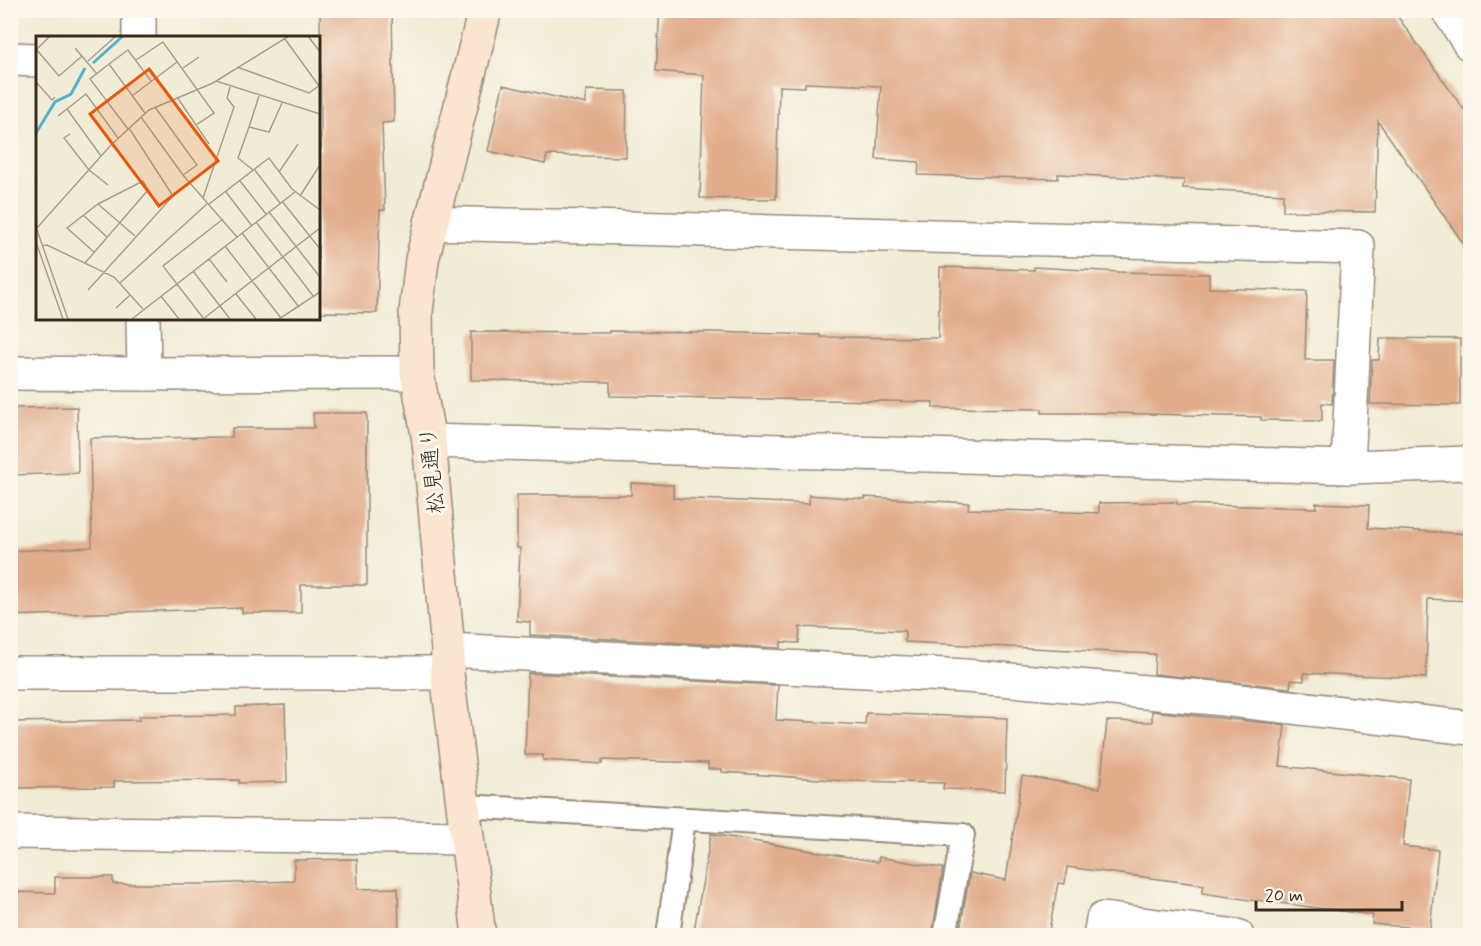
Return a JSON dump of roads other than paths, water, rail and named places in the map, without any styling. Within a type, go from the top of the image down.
[{"type":"street","points":[[139,10],[139,36]]},
{"type":"street","name":"松見通り","points":[[478,936],[448,661],[429,441],[417,373],[416,312],[422,260],[485,10]]},
{"type":"street","points":[[1448,10],[1470,44]]},
{"type":"street","points":[[10,59],[36,60]]},
{"type":"street","points":[[431,223],[1358,247],[1348,467]]},
{"type":"street","points":[[143,320],[144,374]]},
{"type":"street","points":[[10,373],[417,373]]},
{"type":"street","points":[[429,441],[1348,467],[1470,463]]},
{"type":"street","points":[[10,673],[448,661],[977,677],[1214,698],[1470,728]]},
{"type":"street","points":[[10,832],[466,822]]},
{"type":"street","points":[[1100,936],[1103,919],[1236,935]]},
{"type":"lane","points":[[466,822],[684,819],[963,835],[945,936]]},
{"type":"lane","points":[[668,936],[684,819]]}]
